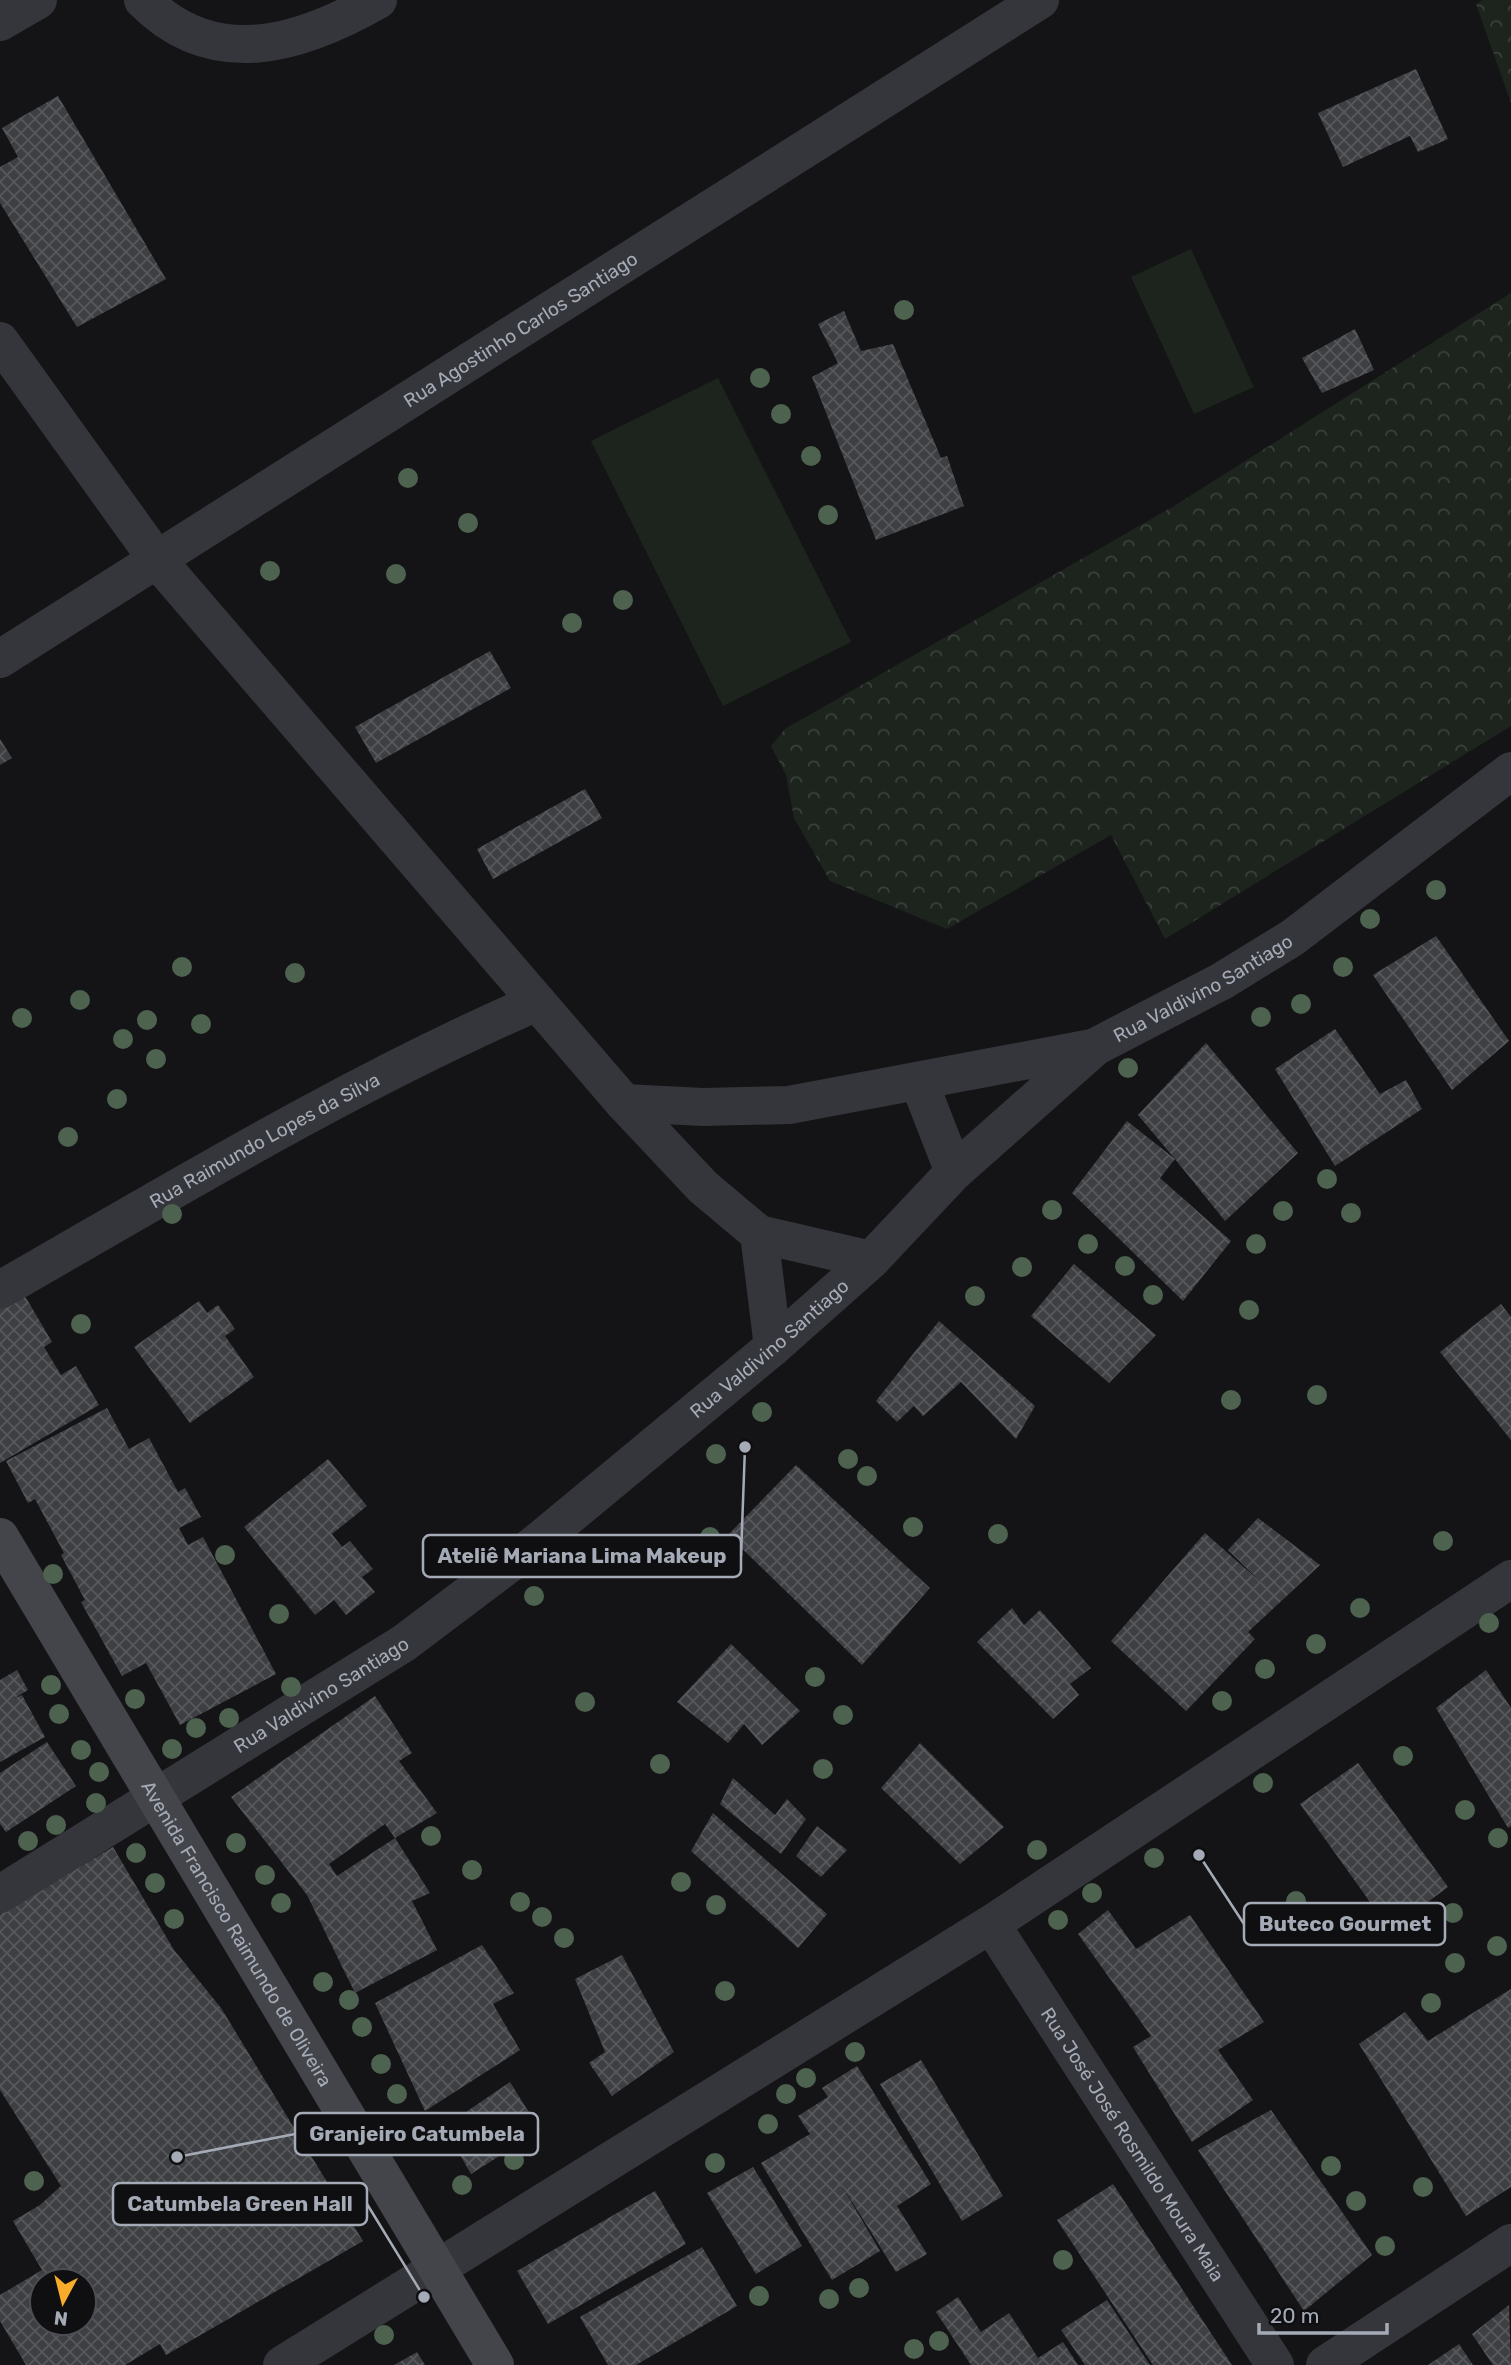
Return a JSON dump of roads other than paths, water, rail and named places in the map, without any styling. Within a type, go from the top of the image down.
[{"type":"street","points":[[0,22],[38,0]]},
{"type":"street","points":[[143,0],[162,19],[211,41],[263,45],[335,25],[378,0]]},
{"type":"street","name":"Rua Agostinho Carlos Santiago","points":[[0,659],[1040,0]]},
{"type":"street","points":[[0,341],[158,561],[624,1103],[702,1187],[759,1234],[871,1260]]},
{"type":"street","name":"Rua Valdivino Santiago","points":[[0,1894],[404,1643],[534,1545],[773,1347],[871,1260],[954,1172],[1094,1047],[1222,981],[1292,937],[1511,771]]},
{"type":"street","name":"Rua Raimundo Lopes da Silva","points":[[0,1290],[360,1086],[537,1002]]},
{"type":"street","points":[[624,1103],[703,1107],[789,1105],[1094,1047]]},
{"type":"street","points":[[919,1082],[954,1172]]},
{"type":"street","points":[[759,1234],[773,1347]]},
{"type":"street","name":"Avenida Francisco Raimundo de Oliveira","points":[[0,1537],[495,2365]]},
{"type":"street","points":[[282,2365],[991,1924],[1511,1579]]},
{"type":"street","name":"Rua José José Rosmildo Moura Maia","points":[[991,1924],[1275,2365]]},
{"type":"street","points":[[1325,2365],[1511,2243]]},
{"type":"place","name":"Ateliê Mariana Lima Makeup","points":[[745,1447]]},
{"type":"place","name":"Buteco Gourmet","points":[[1199,1855]]},
{"type":"place","name":"Granjeiro Catumbela","points":[[177,2157]]},
{"type":"place","name":"Catumbela Green Hall","points":[[424,2297]]}]
